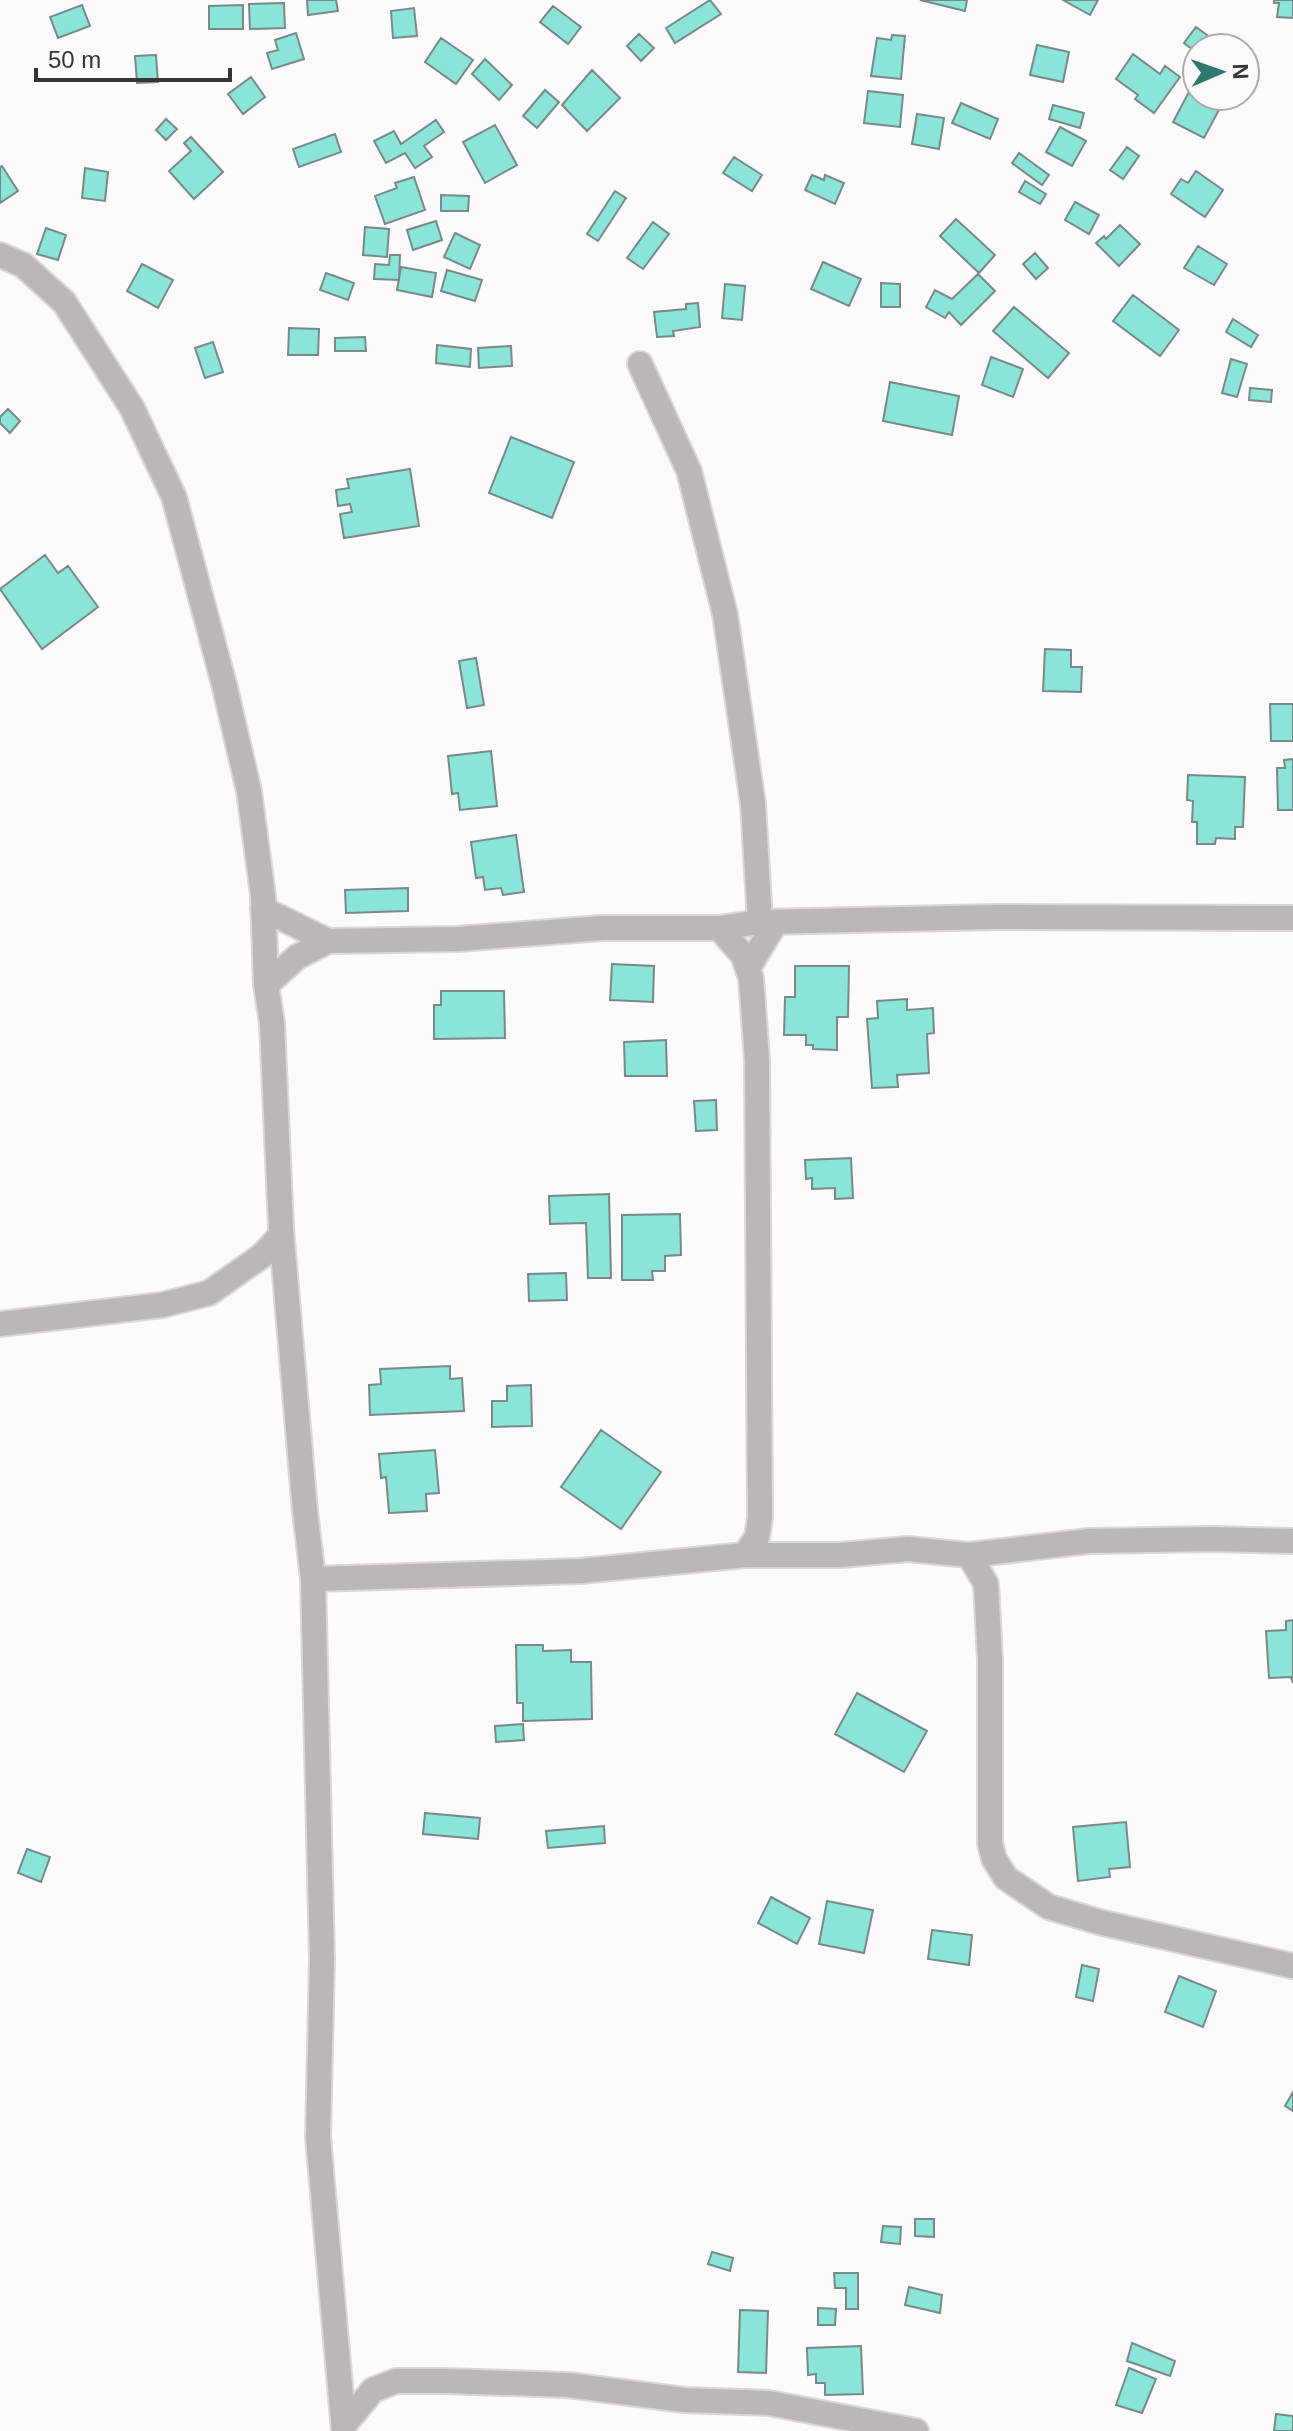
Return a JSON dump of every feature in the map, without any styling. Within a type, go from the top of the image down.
[{"type":"street","points":[[0,255],[23,265],[64,302],[132,408],[174,497],[217,655],[249,791],[263,909],[266,985],[272,1023],[281,1235],[313,1579],[322,1959],[318,2137],[344,2428]]},
{"type":"street","points":[[640,364],[689,471],[725,614],[768,922],[748,968]]},
{"type":"street","points":[[263,909],[328,941]]},
{"type":"street","points":[[266,985],[297,957],[328,941],[458,939],[602,928],[719,928],[768,922],[995,917],[1293,918]]},
{"type":"street","points":[[719,928],[743,955],[751,978],[757,1060],[760,1517],[757,1537],[745,1555]]},
{"type":"street","points":[[0,1324],[162,1305],[209,1293],[263,1255],[281,1235]]},
{"type":"street","points":[[313,1579],[581,1571],[745,1555],[841,1555],[908,1549],[969,1555],[1089,1541],[1293,1541]]},
{"type":"street","points":[[969,1555],[986,1584],[991,1741],[990,1843],[994,1859],[1006,1878],[1049,1907],[1293,1966]]},
{"type":"street","points":[[344,2428],[373,2390],[396,2381],[444,2381],[568,2385],[684,2400],[769,2403],[916,2431]]},
{"type":"building","points":[[307,0],[336,0],[338,11],[308,15]]},
{"type":"building","points":[[710,0],[721,14],[675,43],[666,28]]},
{"type":"building","points":[[920,0],[967,0],[965,11]]},
{"type":"building","points":[[1063,0],[1098,0],[1090,15]]},
{"type":"building","points":[[1274,0],[1293,0],[1293,18],[1277,17],[1279,3],[1274,3]]},
{"type":"building","points":[[284,3],[285,28],[250,29],[249,4]]},
{"type":"building","points":[[82,5],[90,26],[58,38],[50,17]]},
{"type":"building","points":[[243,5],[243,29],[209,29],[209,6]]},
{"type":"building","points":[[553,6],[581,27],[568,44],[540,22]]},
{"type":"building","points":[[414,8],[417,36],[393,38],[391,11]]},
{"type":"building","points":[[296,33],[304,59],[272,69],[267,53],[278,50],[275,40]]},
{"type":"building","points":[[639,34],[654,48],[641,61],[627,46]]},
{"type":"building","points":[[892,35],[905,36],[901,79],[871,76],[877,38],[891,40]]},
{"type":"building","points":[[441,38],[473,60],[456,84],[425,62]]},
{"type":"building","points":[[1037,45],[1069,52],[1063,82],[1030,75]]},
{"type":"building","points":[[1133,54],[1160,74],[1165,66],[1180,77],[1154,113],[1135,99],[1138,95],[1116,79]]},
{"type":"building","points":[[156,55],[158,82],[137,83],[135,56]]},
{"type":"building","points":[[485,59],[512,85],[499,100],[472,74]]},
{"type":"building","points":[[592,70],[620,98],[587,131],[562,105]]},
{"type":"building","points":[[251,77],[265,97],[243,114],[228,94]]},
{"type":"building","points":[[545,90],[559,102],[537,128],[523,116]]},
{"type":"building","points":[[868,91],[903,95],[900,127],[864,123]]},
{"type":"building","points":[[961,103],[998,119],[990,139],[952,123]]},
{"type":"building","points":[[1053,105],[1084,113],[1080,128],[1049,119]]},
{"type":"building","points":[[1181,107],[1181,112],[1218,112],[1204,138],[1173,122]]},
{"type":"building","points":[[917,114],[944,118],[939,149],[912,144]]},
{"type":"building","points":[[166,119],[177,129],[166,140],[156,130]]},
{"type":"building","points":[[436,120],[444,132],[424,146],[432,157],[415,168],[405,153],[386,163],[374,141],[394,131],[401,144]]},
{"type":"building","points":[[495,125],[517,165],[485,183],[463,142]]},
{"type":"building","points":[[1060,127],[1086,141],[1072,166],[1046,152]]},
{"type":"building","points":[[335,134],[341,152],[299,167],[293,149]]},
{"type":"building","points":[[191,137],[223,172],[194,199],[169,171],[191,151],[184,143]]},
{"type":"building","points":[[1127,147],[1139,156],[1123,179],[1110,170]]},
{"type":"building","points":[[1019,153],[1049,175],[1042,185],[1012,163]]},
{"type":"building","points":[[734,157],[762,175],[752,191],[723,173]]},
{"type":"building","points":[[0,167],[18,191],[0,203]]},
{"type":"building","points":[[85,168],[108,172],[105,201],[82,198]]},
{"type":"building","points":[[1196,171],[1223,190],[1205,217],[1171,194],[1181,179],[1188,183]]},
{"type":"building","points":[[812,175],[824,180],[825,175],[844,183],[835,204],[805,190]]},
{"type":"building","points":[[414,177],[425,210],[385,224],[375,196],[397,188],[395,183]]},
{"type":"building","points":[[1025,181],[1046,194],[1040,204],[1019,192]]},
{"type":"building","points":[[615,191],[626,198],[598,241],[587,234]]},
{"type":"building","points":[[441,195],[469,196],[468,211],[441,211]]},
{"type":"building","points":[[1075,202],[1099,215],[1089,234],[1065,220]]},
{"type":"building","points":[[956,219],[995,255],[979,273],[940,236]]},
{"type":"building","points":[[436,221],[442,240],[413,250],[407,230]]},
{"type":"building","points":[[653,222],[669,234],[643,269],[627,258]]},
{"type":"building","points":[[1120,225],[1140,244],[1119,266],[1096,243],[1104,236],[1106,239]]},
{"type":"building","points":[[365,227],[389,229],[387,257],[363,255]]},
{"type":"building","points":[[46,228],[66,235],[58,260],[37,254]]},
{"type":"building","points":[[455,233],[480,245],[470,269],[444,257]]},
{"type":"building","points":[[1198,246],[1227,264],[1214,285],[1184,268]]},
{"type":"building","points":[[1035,253],[1048,268],[1036,279],[1023,264]]},
{"type":"building","points":[[390,255],[400,255],[399,280],[374,279],[375,264],[389,265]]},
{"type":"building","points":[[823,262],[861,279],[849,306],[811,289]]},
{"type":"building","points":[[142,264],[173,280],[158,308],[127,291]]},
{"type":"building","points":[[401,267],[436,273],[432,297],[397,290]]},
{"type":"building","points":[[447,270],[482,280],[475,301],[441,291]]},
{"type":"building","points":[[326,273],[354,283],[348,300],[320,290]]},
{"type":"building","points":[[978,274],[995,291],[961,325],[949,312],[945,318],[926,307],[935,290],[952,299]]},
{"type":"building","points":[[881,283],[900,284],[900,307],[881,307]]},
{"type":"building","points":[[725,284],[745,286],[742,320],[722,318]]},
{"type":"building","points":[[1133,295],[1179,330],[1160,356],[1113,321]]},
{"type":"building","points":[[698,303],[700,327],[673,331],[674,336],[657,337],[654,312],[686,309],[686,304]]},
{"type":"building","points":[[1014,307],[1069,353],[1048,378],[993,331]]},
{"type":"building","points":[[1233,319],[1258,335],[1251,347],[1226,332]]},
{"type":"building","points":[[289,328],[319,329],[318,355],[288,355]]},
{"type":"building","points":[[365,337],[366,351],[335,351],[335,338]]},
{"type":"building","points":[[213,342],[223,372],[205,378],[195,348]]},
{"type":"building","points":[[437,345],[471,349],[470,367],[436,363]]},
{"type":"building","points":[[511,346],[512,366],[479,368],[478,348]]},
{"type":"building","points":[[991,357],[1023,369],[1013,397],[982,385]]},
{"type":"building","points":[[1231,359],[1247,364],[1237,397],[1222,393]]},
{"type":"building","points":[[890,382],[959,396],[952,435],[883,421]]},
{"type":"building","points":[[1250,388],[1272,390],[1271,402],[1249,400]]},
{"type":"building","points":[[8,409],[20,421],[10,433],[0,423],[0,417]]},
{"type":"building","points":[[511,437],[574,462],[552,518],[489,493]]},
{"type":"building","points":[[410,469],[419,526],[344,538],[340,514],[352,512],[350,504],[338,506],[336,490],[349,488],[347,479]]},
{"type":"building","points":[[45,555],[58,573],[68,566],[98,607],[42,649],[0,589]]},
{"type":"building","points":[[1045,649],[1071,650],[1071,667],[1082,667],[1081,692],[1043,691]]},
{"type":"building","points":[[476,658],[484,705],[467,708],[459,661]]},
{"type":"building","points":[[1270,704],[1293,704],[1293,741],[1271,741]]},
{"type":"building","points":[[491,751],[497,806],[460,810],[458,793],[452,794],[448,756]]},
{"type":"building","points":[[1293,759],[1293,810],[1278,810],[1277,768],[1285,768],[1284,760]]},
{"type":"building","points":[[1188,775],[1245,777],[1243,827],[1235,827],[1235,839],[1216,838],[1215,844],[1197,844],[1197,822],[1192,822],[1193,801],[1187,800]]},
{"type":"building","points":[[516,835],[524,892],[503,895],[501,888],[485,890],[483,877],[476,878],[471,842]]},
{"type":"building","points":[[408,888],[408,911],[346,913],[345,890]]},
{"type":"building","points":[[612,964],[654,966],[653,1002],[610,1000]]},
{"type":"building","points":[[795,966],[849,966],[848,1017],[837,1017],[837,1050],[813,1049],[813,1045],[806,1045],[806,1035],[784,1035],[785,997],[795,997]]},
{"type":"building","points":[[441,991],[504,991],[505,1038],[434,1039],[434,1005],[441,1005]]},
{"type":"building","points":[[907,999],[907,1010],[933,1008],[934,1033],[927,1034],[929,1073],[897,1075],[898,1087],[872,1088],[867,1019],[878,1018],[877,1001]]},
{"type":"building","points":[[666,1040],[667,1076],[625,1076],[624,1042]]},
{"type":"building","points":[[716,1100],[717,1130],[696,1131],[694,1101]]},
{"type":"building","points":[[851,1158],[853,1198],[835,1199],[835,1188],[812,1189],[812,1178],[806,1179],[805,1160]]},
{"type":"building","points":[[609,1194],[611,1278],[588,1278],[586,1223],[550,1224],[549,1196]]},
{"type":"building","points":[[680,1214],[681,1255],[665,1256],[665,1271],[652,1271],[653,1280],[622,1280],[622,1215]]},
{"type":"building","points":[[566,1273],[567,1300],[529,1301],[528,1274]]},
{"type":"building","points":[[450,1366],[450,1379],[462,1378],[464,1411],[370,1415],[369,1385],[381,1384],[380,1369]]},
{"type":"building","points":[[531,1385],[532,1426],[492,1427],[492,1401],[507,1401],[507,1386]]},
{"type":"building","points":[[601,1430],[661,1472],[621,1529],[561,1487]]},
{"type":"building","points":[[435,1450],[439,1493],[426,1494],[427,1511],[389,1513],[386,1477],[381,1478],[379,1454]]},
{"type":"building","points":[[1293,1620],[1293,1683],[1291,1677],[1269,1678],[1266,1631],[1286,1630],[1286,1621]]},
{"type":"building","points":[[516,1645],[543,1645],[543,1651],[571,1650],[571,1662],[591,1662],[592,1719],[523,1721],[523,1703],[517,1703]]},
{"type":"building","points":[[857,1693],[927,1731],[904,1772],[835,1734]]},
{"type":"building","points":[[523,1724],[524,1740],[496,1742],[495,1726]]},
{"type":"building","points":[[425,1813],[480,1818],[478,1839],[423,1834]]},
{"type":"building","points":[[1126,1822],[1130,1867],[1109,1869],[1110,1877],[1078,1881],[1073,1827]]},
{"type":"building","points":[[604,1826],[605,1843],[548,1848],[546,1831]]},
{"type":"building","points":[[27,1849],[50,1857],[41,1882],[18,1873]]},
{"type":"building","points":[[771,1897],[810,1918],[797,1944],[758,1923]]},
{"type":"building","points":[[827,1901],[873,1910],[864,1953],[819,1944]]},
{"type":"building","points":[[932,1930],[972,1935],[969,1965],[928,1959]]},
{"type":"building","points":[[1082,1965],[1099,1969],[1093,2001],[1076,1997]]},
{"type":"building","points":[[1179,1976],[1216,1991],[1203,2027],[1165,2012]]},
{"type":"building","points":[[1293,2092],[1293,2111],[1285,2106]]},
{"type":"building","points":[[915,2219],[934,2219],[934,2237],[915,2236]]},
{"type":"building","points":[[883,2226],[901,2227],[900,2244],[881,2242]]},
{"type":"building","points":[[712,2252],[733,2258],[730,2271],[708,2264]]},
{"type":"building","points":[[834,2273],[858,2273],[858,2309],[846,2309],[846,2288],[835,2288]]},
{"type":"building","points":[[909,2287],[942,2295],[940,2313],[905,2305]]},
{"type":"building","points":[[818,2308],[836,2309],[835,2325],[818,2325]]},
{"type":"building","points":[[740,2310],[768,2311],[766,2373],[738,2372]]},
{"type":"building","points":[[1132,2343],[1175,2361],[1170,2376],[1127,2361]]},
{"type":"building","points":[[861,2346],[863,2394],[825,2395],[825,2383],[816,2383],[816,2374],[808,2375],[807,2348]]},
{"type":"building","points":[[1129,2368],[1156,2379],[1142,2413],[1116,2405]]},
{"type":"building","points":[[1276,2414],[1293,2416],[1293,2431],[1274,2431]]}]
